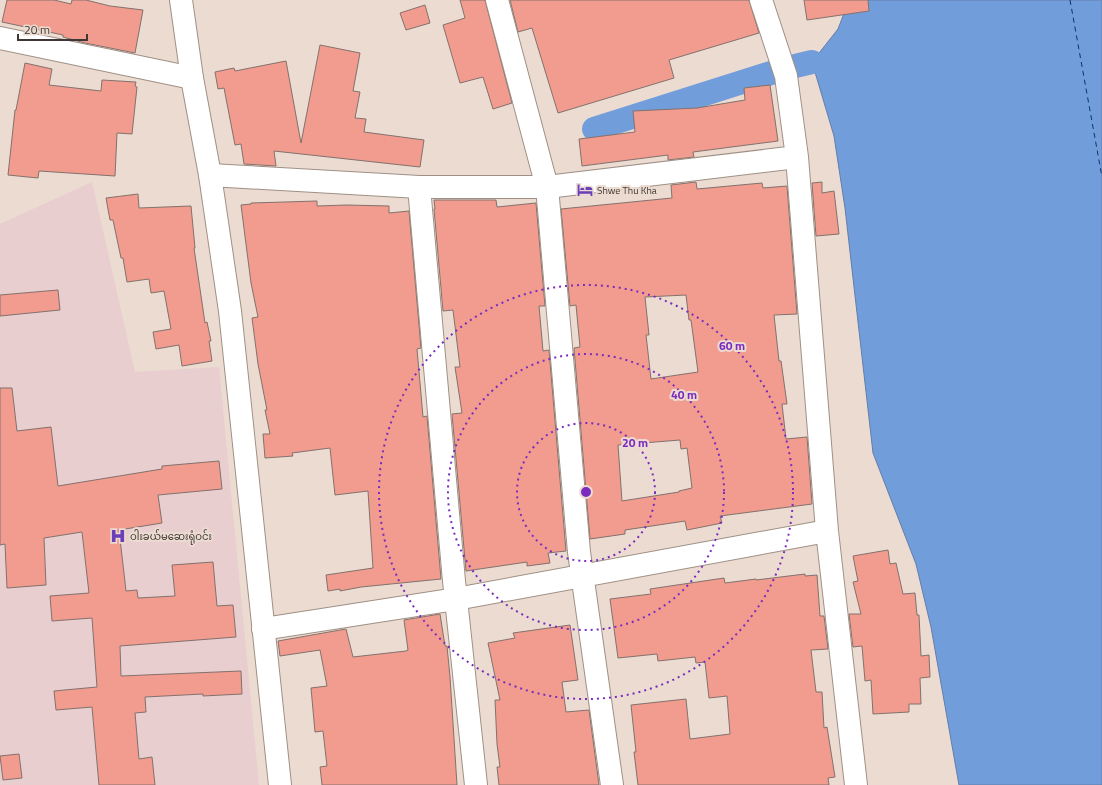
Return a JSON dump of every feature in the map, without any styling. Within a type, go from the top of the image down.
[{"type":"street","points":[[181,0],[192,78],[210,175],[230,311],[280,785]]},
{"type":"street","points":[[497,0],[547,187],[583,576],[612,785]]},
{"type":"street","points":[[761,0],[786,76],[797,157],[827,531],[856,785]]},
{"type":"street","points":[[0,38],[192,78]]},
{"type":"street","points":[[210,175],[419,187],[547,187],[797,157]]},
{"type":"street","points":[[419,187],[456,598],[476,785]]},
{"type":"street","points":[[263,629],[583,576],[827,531]]},
{"type":"shaded area","name":"ဝါးခယ်မဆေးရုံဝင်း","points":[[92,182],[135,372],[219,367],[259,785],[0,785],[0,224]]},
{"type":"water","points":[[845,0],[1102,0],[1102,785],[959,785],[931,627],[916,564],[873,453],[845,208],[834,136],[812,62],[838,29],[843,16]]},
{"type":"building","points":[[7,0],[54,0],[71,4],[72,0],[86,0],[110,6],[143,10],[135,53],[85,43],[63,37],[63,35],[2,22]]},
{"type":"building","points":[[460,0],[485,0],[512,103],[493,109],[483,77],[460,83],[443,25],[465,18]]},
{"type":"building","points":[[510,0],[749,0],[759,33],[669,60],[674,78],[558,113],[532,28],[518,32]]},
{"type":"building","points":[[804,0],[868,0],[869,11],[807,20]]},
{"type":"building","points":[[425,5],[430,23],[406,30],[400,13]]},
{"type":"building","points":[[320,45],[360,53],[353,91],[360,92],[355,118],[366,119],[364,132],[424,140],[420,167],[274,151],[276,166],[244,164],[241,144],[235,145],[224,88],[218,89],[215,72],[234,68],[235,71],[286,61],[301,143]]},
{"type":"building","points":[[25,63],[52,69],[49,85],[101,91],[102,80],[136,82],[135,86],[137,87],[132,134],[117,133],[115,176],[39,171],[38,178],[8,175],[15,110]]},
{"type":"building","points":[[770,85],[778,141],[693,152],[694,157],[668,160],[668,155],[582,166],[579,139],[635,132],[633,111],[697,108],[745,100],[744,88]]},
{"type":"building","points":[[696,182],[697,189],[762,183],[763,188],[787,186],[797,314],[774,315],[779,361],[781,361],[787,404],[782,404],[786,439],[807,437],[812,504],[720,516],[722,523],[687,530],[685,521],[625,530],[625,534],[590,539],[574,348],[580,347],[576,305],[570,306],[561,209],[672,198],[671,185]],"holes":[[[686,295],[698,372],[651,379],[646,335],[649,335],[645,297]],[[680,440],[681,449],[687,448],[692,488],[679,492],[622,501],[618,445]]]},
{"type":"building","points":[[822,182],[822,193],[834,191],[839,234],[816,236],[812,183]]},
{"type":"building","points":[[138,194],[139,208],[191,206],[194,248],[205,323],[207,322],[211,341],[209,341],[212,361],[182,366],[179,345],[156,349],[153,332],[171,329],[164,291],[151,293],[149,279],[127,282],[123,258],[121,258],[113,220],[110,220],[106,198]]},
{"type":"building","points":[[434,200],[496,200],[497,207],[536,203],[545,306],[539,306],[543,351],[549,350],[566,551],[548,553],[550,563],[527,566],[527,562],[466,571],[452,414],[462,413],[455,367],[460,367],[453,310],[443,311]]},
{"type":"building","points":[[317,201],[317,206],[389,206],[389,213],[409,211],[421,348],[417,349],[423,417],[427,416],[441,579],[361,587],[340,591],[340,589],[328,591],[326,575],[373,568],[368,491],[335,495],[330,448],[292,453],[293,456],[265,458],[263,434],[270,434],[265,410],[267,410],[258,364],[252,318],[258,317],[251,283],[241,205],[251,203]]},
{"type":"building","points":[[58,290],[60,310],[0,316],[0,295]]},
{"type":"building","points":[[0,388],[12,388],[17,431],[51,427],[58,486],[162,469],[162,466],[219,461],[222,489],[158,495],[162,523],[119,530],[126,591],[137,590],[138,598],[175,596],[172,565],[213,562],[217,606],[233,605],[236,637],[120,646],[121,676],[241,671],[242,694],[203,696],[203,694],[145,697],[146,712],[135,713],[139,759],[152,757],[155,785],[99,785],[92,707],[56,710],[54,691],[97,687],[92,618],[52,621],[50,596],[89,593],[82,532],[44,538],[46,585],[7,588],[5,544],[0,545]]},
{"type":"building","points":[[888,550],[890,564],[896,563],[903,594],[915,593],[917,615],[919,615],[921,656],[929,655],[930,677],[920,678],[921,704],[909,704],[909,712],[873,714],[871,680],[865,681],[862,646],[853,647],[849,614],[861,614],[853,582],[858,581],[853,556]]},
{"type":"building","points":[[805,574],[805,576],[817,575],[820,616],[824,616],[828,649],[811,650],[816,692],[822,692],[824,728],[827,727],[835,777],[828,778],[829,785],[638,785],[631,705],[686,699],[690,739],[730,734],[727,696],[709,698],[705,662],[696,663],[695,657],[658,661],[657,654],[618,658],[610,599],[651,594],[650,589],[724,578],[725,583]]},
{"type":"building","points":[[440,614],[445,646],[447,646],[457,785],[322,785],[320,767],[327,766],[323,731],[315,732],[311,688],[327,686],[320,650],[280,656],[278,641],[346,629],[353,657],[406,651],[408,650],[404,620]]},
{"type":"building","points":[[570,625],[578,680],[562,682],[566,712],[589,710],[599,785],[499,785],[497,767],[500,767],[497,744],[495,700],[500,700],[488,643],[515,638],[513,633]]},
{"type":"building","points":[[19,754],[22,778],[3,780],[0,756]]},
{"type":"waterway","points":[[791,67],[812,62]]},
{"type":"waterway","points":[[594,129],[774,72]]},
{"type":"ferry route","points":[[1070,0],[1102,177]]},
{"type":"place","name":"Shwe Thu Kha","points":[[585,190]]},
{"type":"place","name":"ဝါးခယ်မဆေးရုံဝင်း","points":[[118,536]]}]
